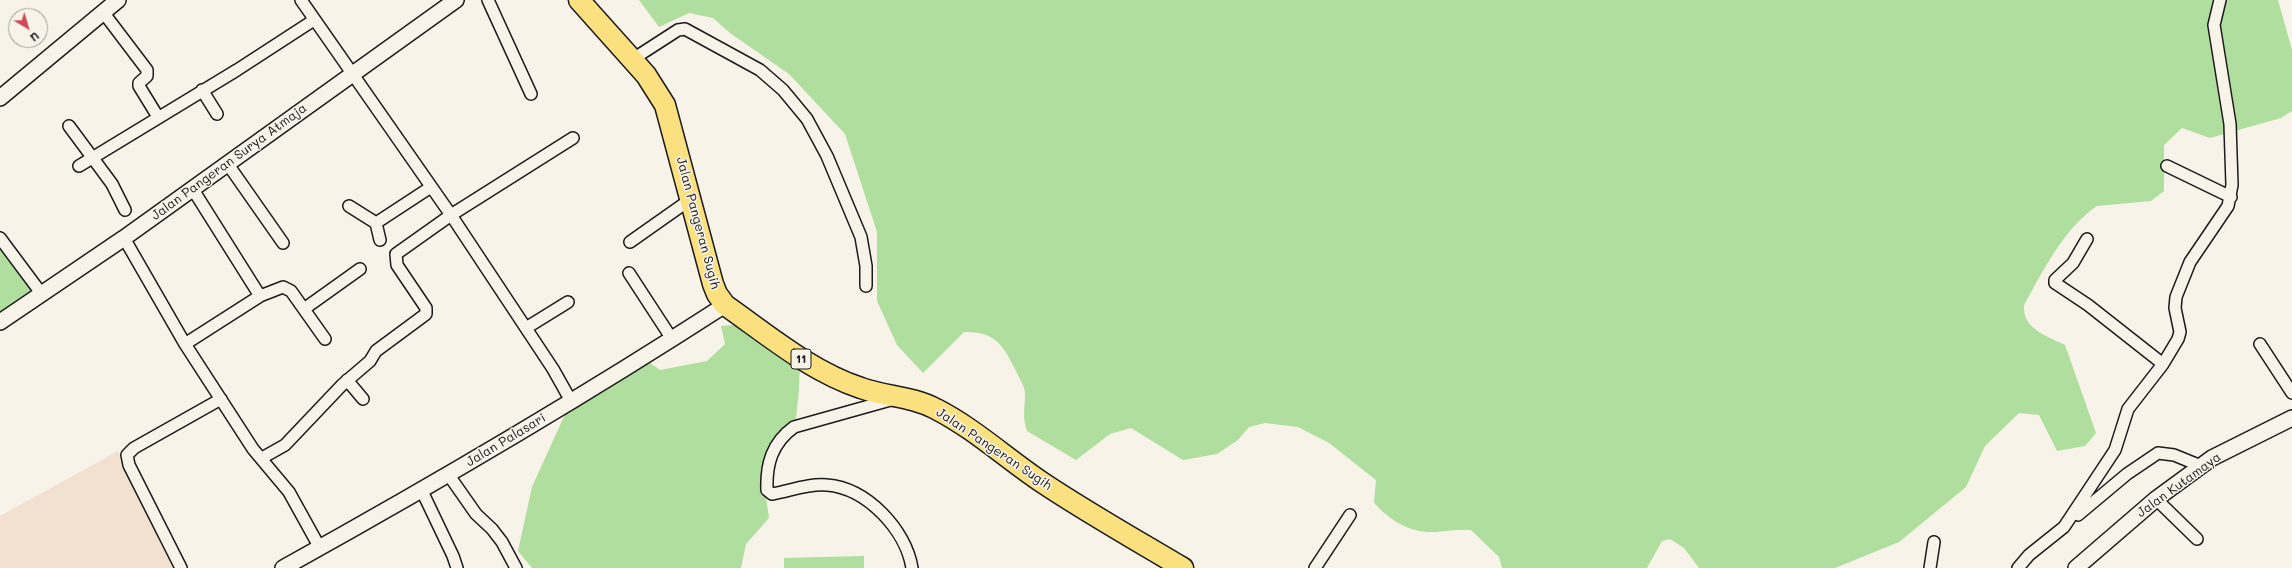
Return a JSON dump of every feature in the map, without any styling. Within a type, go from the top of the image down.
[{"type":"highway","name":"Jalan Pangeran Sugih","points":[[580,0],[633,59],[658,90],[665,105],[713,284],[725,305],[803,360],[829,375],[862,389],[920,401],[949,416],[1044,484],[1182,568]]},
{"type":"street","points":[[0,98],[118,0]]},
{"type":"street","points":[[301,0],[450,215],[553,369],[571,401]]},
{"type":"street","name":"Jalan Pangeran Surya Atmaja","points":[[0,322],[124,238],[456,0]]},
{"type":"street","points":[[488,0],[531,94]]},
{"type":"street","points":[[2064,527],[2115,450],[2128,409],[2162,364],[2178,339],[2179,325],[2175,308],[2178,289],[2195,252],[2224,213],[2231,197],[2230,124],[2214,25],[2220,0]]},
{"type":"street","points":[[103,12],[147,70],[148,75],[139,83],[139,86],[158,116]]},
{"type":"street","points":[[79,166],[314,20]]},
{"type":"street","points":[[633,59],[678,30],[685,29],[760,70],[783,90],[807,120],[827,156],[852,214],[861,237],[866,266],[866,286]]},
{"type":"street","points":[[202,90],[218,114]]},
{"type":"street","points":[[69,126],[112,184],[125,210]]},
{"type":"street","points":[[262,458],[290,441],[347,380],[370,361],[378,349],[426,314],[426,308],[397,265],[396,254],[450,215],[572,138]]},
{"type":"street","points":[[227,163],[283,243]]},
{"type":"street","points":[[2167,166],[2231,197]]},
{"type":"street","points":[[192,188],[260,296]]},
{"type":"street","points":[[376,223],[431,188]]},
{"type":"street","points":[[630,242],[691,199]]},
{"type":"street","points":[[349,206],[376,223],[380,240]]},
{"type":"street","points":[[0,238],[41,293]]},
{"type":"street","points":[[124,238],[185,344],[253,449],[289,492],[320,548]]},
{"type":"street","points":[[2087,239],[2079,254],[2055,280],[2055,283],[2088,305],[2162,364]]},
{"type":"street","points":[[304,309],[360,269]]},
{"type":"street","points":[[629,273],[672,339]]},
{"type":"street","points":[[185,344],[260,296],[277,288],[286,287],[304,309],[325,339]]},
{"type":"street","points":[[526,328],[568,302]]},
{"type":"street","name":"Jalan Palasari","points":[[283,568],[448,474],[571,401],[725,305]]},
{"type":"street","points":[[2260,344],[2292,393]]},
{"type":"street","points":[[347,380],[363,399]]},
{"type":"street","points":[[902,397],[871,407],[794,427],[784,434],[769,458],[767,490],[772,494],[828,485],[852,492],[872,502],[897,531],[910,553],[912,568]]},
{"type":"street","points":[[181,568],[132,472],[127,455],[134,448],[221,399]]},
{"type":"street","name":"Jalan Kutamaya","points":[[2076,568],[2156,499],[2212,458],[2292,418]]},
{"type":"street","points":[[2018,568],[2029,555],[2127,474],[2158,453],[2174,455],[2201,466]]},
{"type":"street","points":[[448,474],[476,514],[492,529],[502,542],[516,568]]},
{"type":"street","points":[[421,489],[453,556],[456,568]]},
{"type":"street","points":[[2156,499],[2197,539]]},
{"type":"street","points":[[1315,568],[1350,515]]},
{"type":"street","points":[[1930,568],[1934,542]]},
{"type":"shaded area","points":[[118,451],[179,568],[0,568],[0,516]]},
{"type":"green space","points":[[639,0],[2278,0],[2292,50],[2292,111],[2281,118],[2210,138],[2182,128],[2164,145],[2164,191],[2151,201],[2097,206],[2074,226],[2055,251],[2024,305],[2024,313],[2031,326],[2037,331],[2065,345],[2096,433],[2085,446],[2057,451],[2039,415],[2019,413],[1985,446],[1966,487],[1899,542],[1835,568],[1699,568],[1684,548],[1670,539],[1662,541],[1647,568],[1502,568],[1499,557],[1471,530],[1436,532],[1418,531],[1395,521],[1374,503],[1376,480],[1329,443],[1298,427],[1265,423],[1249,427],[1238,440],[1217,454],[1183,460],[1131,428],[1110,434],[1076,460],[1027,431],[1024,417],[1025,391],[1023,385],[1007,354],[997,341],[991,337],[975,332],[964,332],[923,373],[897,345],[877,301],[877,232],[845,134],[789,74],[730,33],[713,18],[689,13],[659,27]]},
{"type":"green space","points":[[0,241],[39,293],[0,320]]},
{"type":"green space","points":[[756,323],[800,355],[799,390],[795,427],[771,463],[765,491],[769,518],[746,544],[741,568],[532,568],[518,551],[532,487],[571,401],[643,358],[660,370],[707,361],[725,344],[721,326]]},
{"type":"green space","points":[[864,556],[864,568],[784,568],[784,558]]}]
